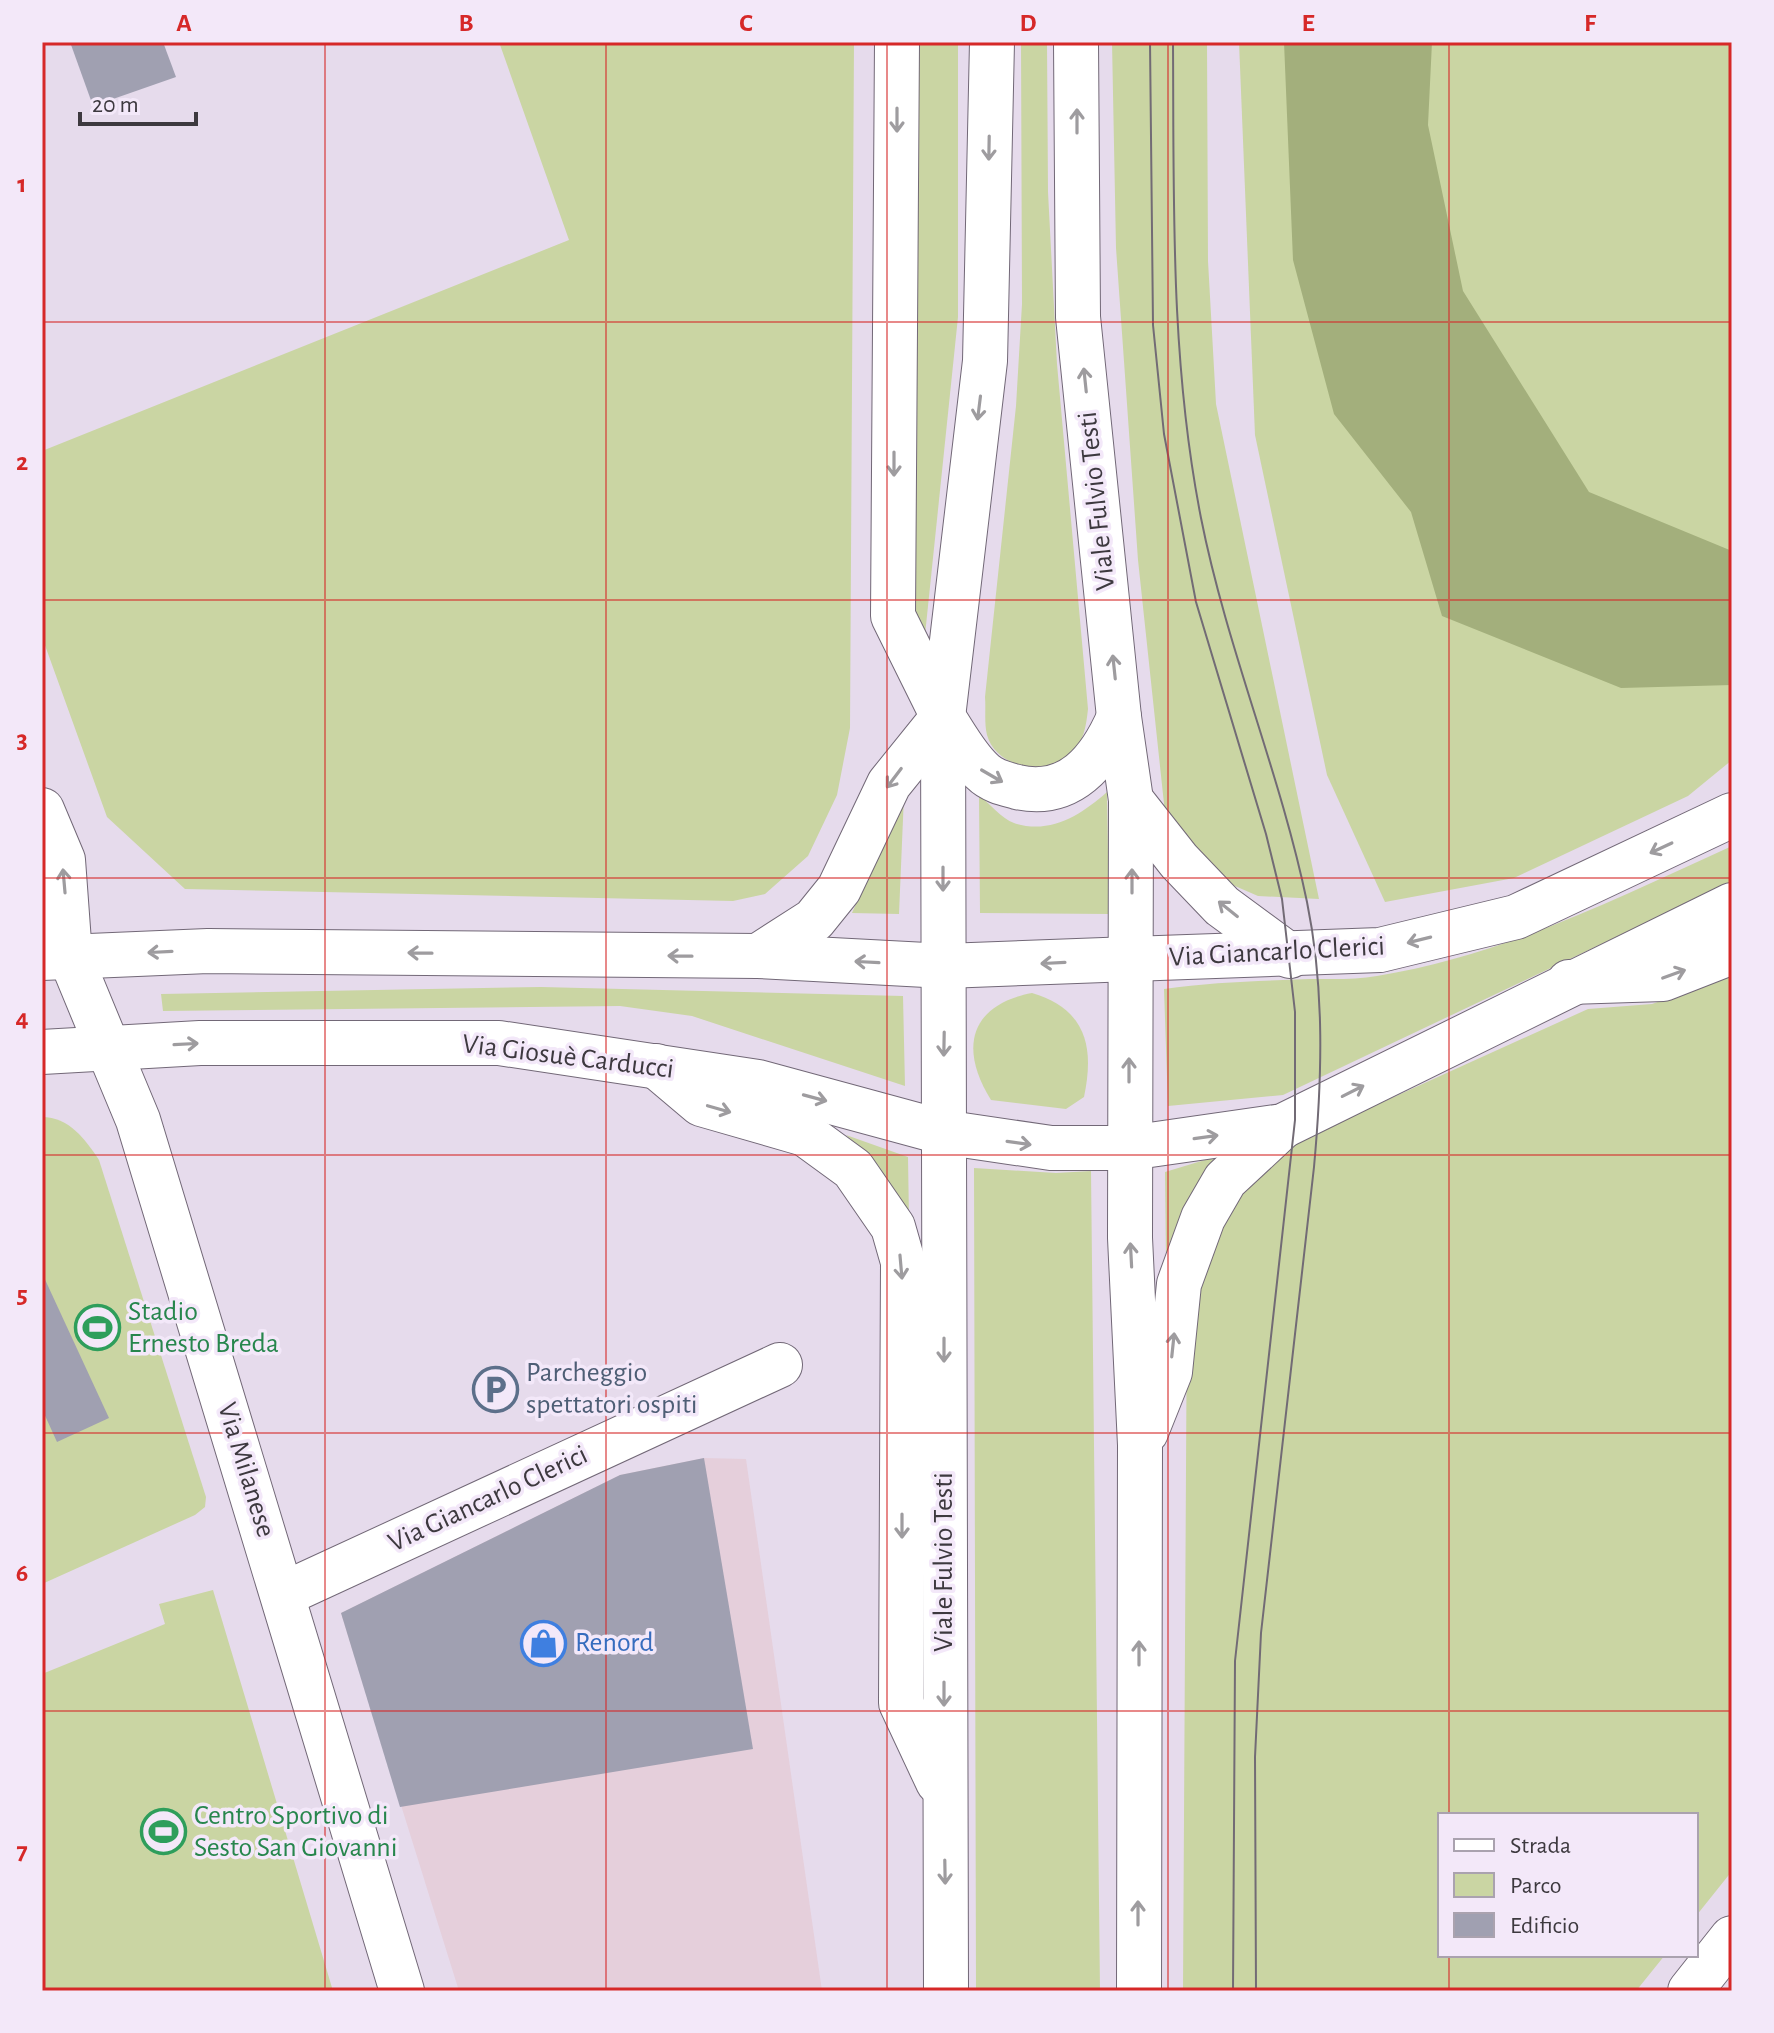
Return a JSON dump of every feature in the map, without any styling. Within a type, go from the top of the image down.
[{"type":"main road","name":"Viale Fulvio Testi","points":[[897,42],[893,616],[943,717]]},
{"type":"main road","name":"Viale Fulvio Testi","points":[[946,1991],[943,717],[985,361],[992,42]]},
{"type":"main road","name":"Viale Fulvio Testi","points":[[1076,42],[1078,317],[1119,717],[1131,800],[1129,1148],[1140,1445],[1139,1991]]},
{"type":"main road","points":[[758,956],[814,920],[839,889],[889,784],[943,717],[990,778],[1022,788],[1042,789],[1059,786],[1093,765],[1108,743],[1119,717]]},
{"type":"main road","points":[[1131,800],[1179,861],[1222,906],[1290,956]]},
{"type":"main road","name":"Via Milanese","points":[[42,810],[63,860],[56,957]]},
{"type":"main road","name":"Via Giancarlo Clerici","points":[[1131,959],[1290,956],[1380,950],[1516,917],[1732,815]]},
{"type":"main road","points":[[1140,1445],[1170,1372],[1179,1284],[1203,1218],[1225,1180],[1283,1126],[1569,982],[1732,905]]},
{"type":"main road","name":"Via Milanese","points":[[42,919],[56,957],[108,1048],[138,1120],[402,1991]]},
{"type":"main road","points":[[56,957],[208,951],[758,956],[945,966],[1131,959]]},
{"type":"main road","points":[[1569,982],[1663,979],[1732,952]]},
{"type":"main road","name":"Via Giosuè Carducci","points":[[42,1052],[200,1043],[499,1043],[758,1082],[942,1132]]},
{"type":"main road","points":[[656,1066],[701,1104],[805,1134],[853,1169],[893,1227],[903,1262],[901,1703],[944,1794]]},
{"type":"main road","points":[[942,1132],[1051,1148],[1129,1148],[1283,1126]]},
{"type":"main road","name":"Via Giancarlo Clerici","points":[[284,1594],[780,1365]]},
{"type":"main road","points":[[1690,1991],[1732,1938]]},
{"type":"shaded area","points":[[704,1458],[746,1459],[822,1991],[459,1991],[341,1613],[620,1475]]},
{"type":"green space","points":[[499,42],[854,42],[850,728],[837,795],[808,856],[765,894],[733,901],[185,889],[107,817],[42,637],[42,451],[569,240]]},
{"type":"green space","points":[[910,42],[958,42],[958,317],[925,635],[913,635]]},
{"type":"green space","points":[[1021,42],[1047,42],[1048,192],[1057,364],[1088,709],[1084,734],[1071,755],[1049,767],[1037,768],[1011,762],[1001,755],[992,746],[985,721],[1016,406],[1022,304]]},
{"type":"green space","points":[[1112,42],[1207,42],[1208,261],[1216,404],[1319,899],[1258,896],[1228,883],[1165,813],[1138,560],[1116,248]]},
{"type":"green space","points":[[1239,42],[1732,42],[1732,760],[1688,796],[1514,878],[1385,902],[1327,775],[1255,435]]},
{"type":"green space","points":[[1284,42],[1432,42],[1428,125],[1463,291],[1589,492],[1732,551],[1732,685],[1621,688],[1442,616],[1411,512],[1334,414],[1293,260]]},
{"type":"green space","points":[[1107,792],[1109,914],[980,913],[979,795],[1009,821],[1040,826],[1052,825],[1076,815]]},
{"type":"green space","points":[[904,795],[899,914],[852,913]]},
{"type":"green space","points":[[1732,846],[1732,882],[1283,1095],[1168,1106],[1164,989],[1237,982],[1361,978],[1423,967],[1469,955],[1559,923]]},
{"type":"green space","points":[[1732,976],[1732,1871],[1698,1914],[1698,1813],[1438,1813],[1438,1957],[1663,1957],[1636,1991],[1183,1991],[1187,1296],[1208,1231],[1277,1150],[1588,1009],[1652,1004]]},
{"type":"green space","points":[[541,987],[903,996],[905,1086],[692,1016],[620,1006],[163,1011],[161,994]]},
{"type":"green space","points":[[1032,993],[1050,1000],[1075,1019],[1086,1045],[1088,1061],[1084,1097],[1066,1109],[991,1100],[975,1063],[973,1047],[983,1019],[1011,999]]},
{"type":"green space","name":"Stadio Ernesto Breda","points":[[42,1117],[68,1125],[82,1137],[99,1160],[206,1497],[205,1507],[195,1515],[42,1584]]},
{"type":"green space","points":[[846,1135],[908,1157],[909,1220],[878,1165]]},
{"type":"green space","points":[[1228,1153],[1166,1260],[1165,1172]]},
{"type":"green space","points":[[974,1168],[1056,1173],[1091,1171],[1100,1991],[976,1991]]},
{"type":"green space","name":"Centro Sportivo di Sesto San Giovanni","points":[[213,1590],[333,1991],[42,1991],[42,1674],[165,1624],[159,1604]]},
{"type":"building","points":[[70,42],[163,42],[176,77],[93,106]]},
{"type":"building","points":[[42,1273],[109,1418],[57,1442],[42,1409]]},
{"type":"building","points":[[704,1458],[753,1749],[400,1807],[341,1613],[620,1475]]},
{"type":"tram line","points":[[1150,42],[1153,325],[1164,434],[1196,602],[1266,834],[1282,899],[1295,1012],[1295,1120],[1235,1661],[1233,1991]]},
{"type":"tram line","points":[[1173,42],[1176,281],[1191,459],[1212,567],[1296,854],[1313,935],[1319,1002],[1320,1068],[1314,1167],[1261,1633],[1255,1757],[1256,1991]]},
{"type":"place","name":"Stadio Ernesto Breda","points":[[97,1328]]},
{"type":"place","name":"Parcheggio spettatori ospiti","points":[[495,1389]]},
{"type":"place","name":"Renord","points":[[544,1643]]},
{"type":"place","name":"Centro Sportivo di Sesto San Giovanni","points":[[163,1832]]}]
